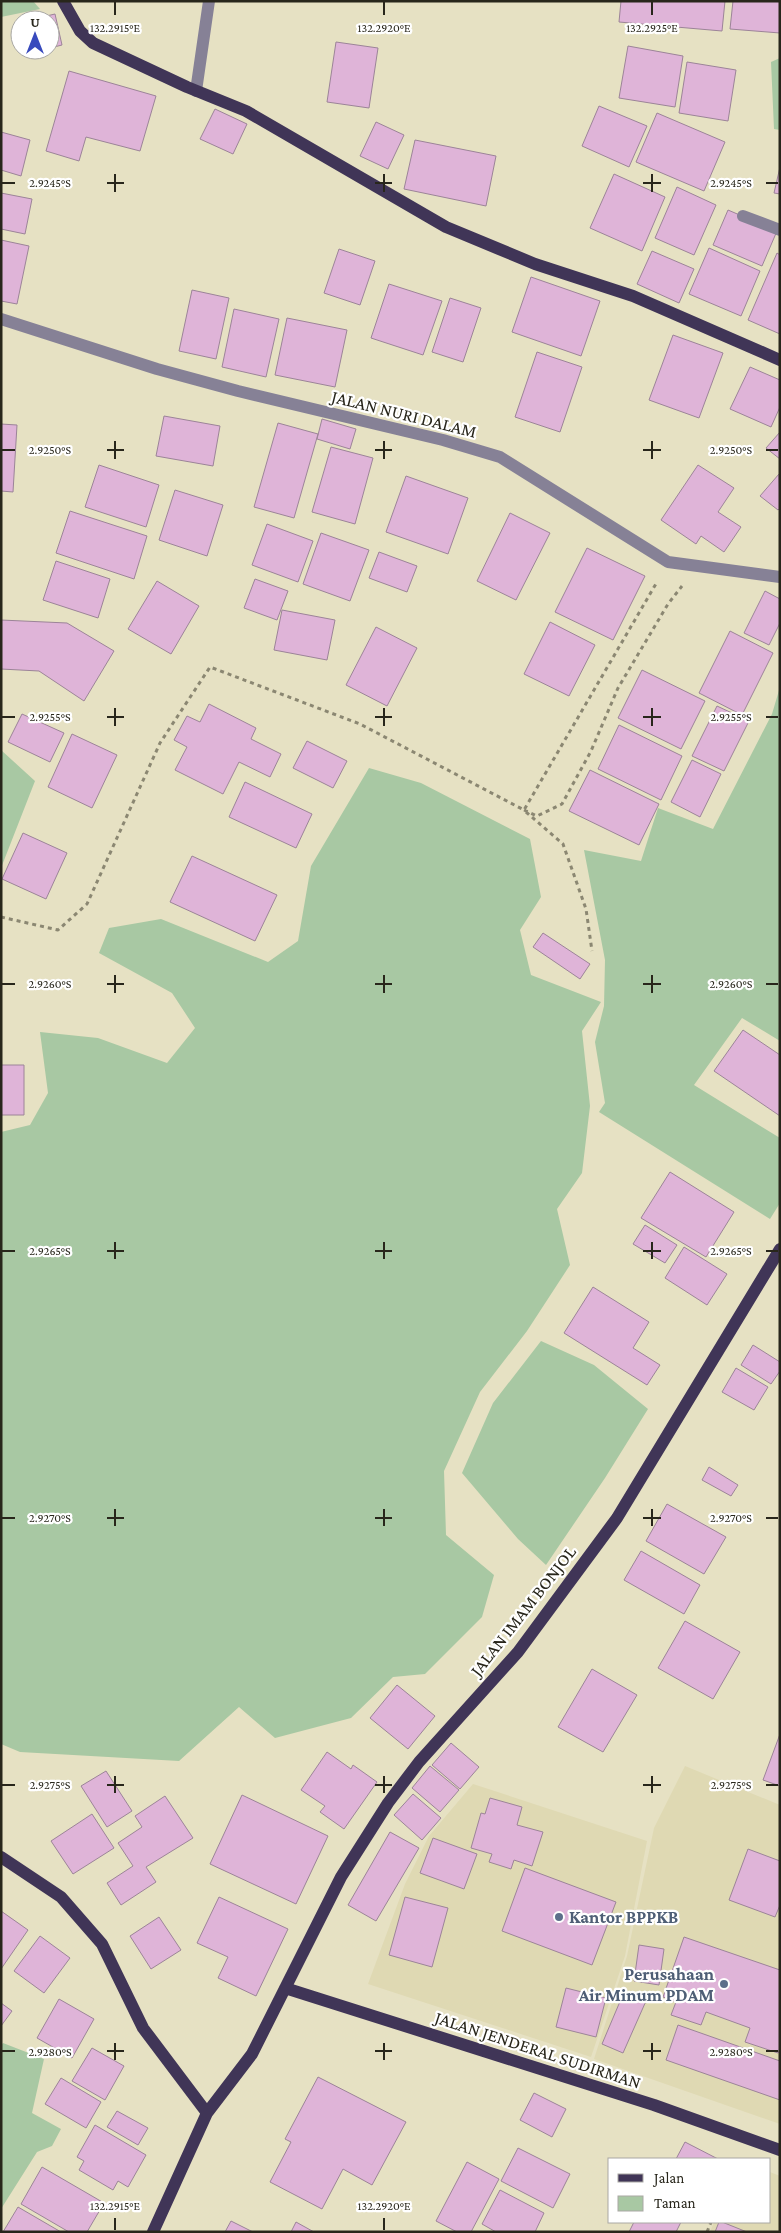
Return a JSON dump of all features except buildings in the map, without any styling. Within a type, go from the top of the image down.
[{"type":"main road","points":[[63,1],[86,38],[196,91],[246,111],[446,227],[535,264],[633,296],[780,360]]},
{"type":"main road","name":"JALAN IMAM BONJOL","points":[[153,2232],[207,2113],[252,2054],[341,1877],[388,1803],[419,1762],[518,1652],[617,1518],[780,1249]]},
{"type":"main road","points":[[1,1857],[61,1897],[98,1938],[107,1952],[143,2028],[207,2113]]},
{"type":"main road","name":"JALAN JENDERAL SUDIRMAN","points":[[285,1988],[654,2105],[780,2150]]},
{"type":"street","points":[[196,91],[209,1]]},
{"type":"street","points":[[743,216],[780,230]]},
{"type":"street","name":"JALAN NURI DALAM","points":[[1,319],[166,371],[443,440],[500,457],[668,562],[780,577]]},
{"type":"path","points":[[524,810],[668,562]]},
{"type":"path","points":[[1,917],[58,930],[87,904],[160,743],[210,667],[360,724],[537,816],[562,804],[591,751],[618,688],[668,604],[698,566]]},
{"type":"path","points":[[524,810],[563,844],[586,909],[592,951]]},
{"type":"shaded area","points":[[685,1766],[780,1805],[780,2124],[594,2059],[627,1956],[654,1828]]},
{"type":"shaded area","points":[[473,1784],[647,1841],[625,1956],[591,2057],[368,1984],[405,1884],[429,1836]]},
{"type":"shaded area","points":[[771,2172],[780,2176],[780,2232],[710,2232],[714,2223],[771,2223]]},
{"type":"green space","points":[[1,1],[33,1],[40,9],[10,10],[10,15],[1,17]]},
{"type":"green space","points":[[780,58],[780,130],[774,129],[771,62]]},
{"type":"green space","points":[[780,687],[780,1041],[742,1018],[694,1085],[780,1138],[780,1203],[770,1219],[599,1112],[605,1103],[595,1042],[604,1006],[605,960],[584,850],[641,861],[658,808],[713,829],[772,714]]},
{"type":"green space","points":[[1,750],[35,781],[1,868]]},
{"type":"green space","points":[[369,768],[421,783],[530,839],[541,897],[520,930],[531,975],[601,1002],[582,1031],[590,1106],[582,1173],[557,1209],[570,1265],[527,1331],[480,1392],[444,1471],[446,1535],[494,1575],[482,1617],[425,1674],[393,1677],[351,1718],[275,1738],[239,1707],[179,1761],[20,1752],[1,1744],[1,1132],[30,1125],[48,1093],[40,1032],[98,1038],[167,1063],[195,1028],[172,993],[99,953],[109,928],[161,919],[268,962],[298,941],[311,866]]},
{"type":"green space","points":[[541,1341],[594,1365],[648,1409],[605,1478],[546,1565],[518,1539],[462,1473],[493,1403]]},
{"type":"green space","points":[[3,2043],[44,2059],[32,2113],[61,2129],[52,2146],[37,2152],[1,2209],[1,2046]]},
{"type":"place","name":"Kantor BPPKB","points":[[559,1917]]},
{"type":"place","name":"Perusahaan Air Minum PDAM","points":[[724,1984]]}]
